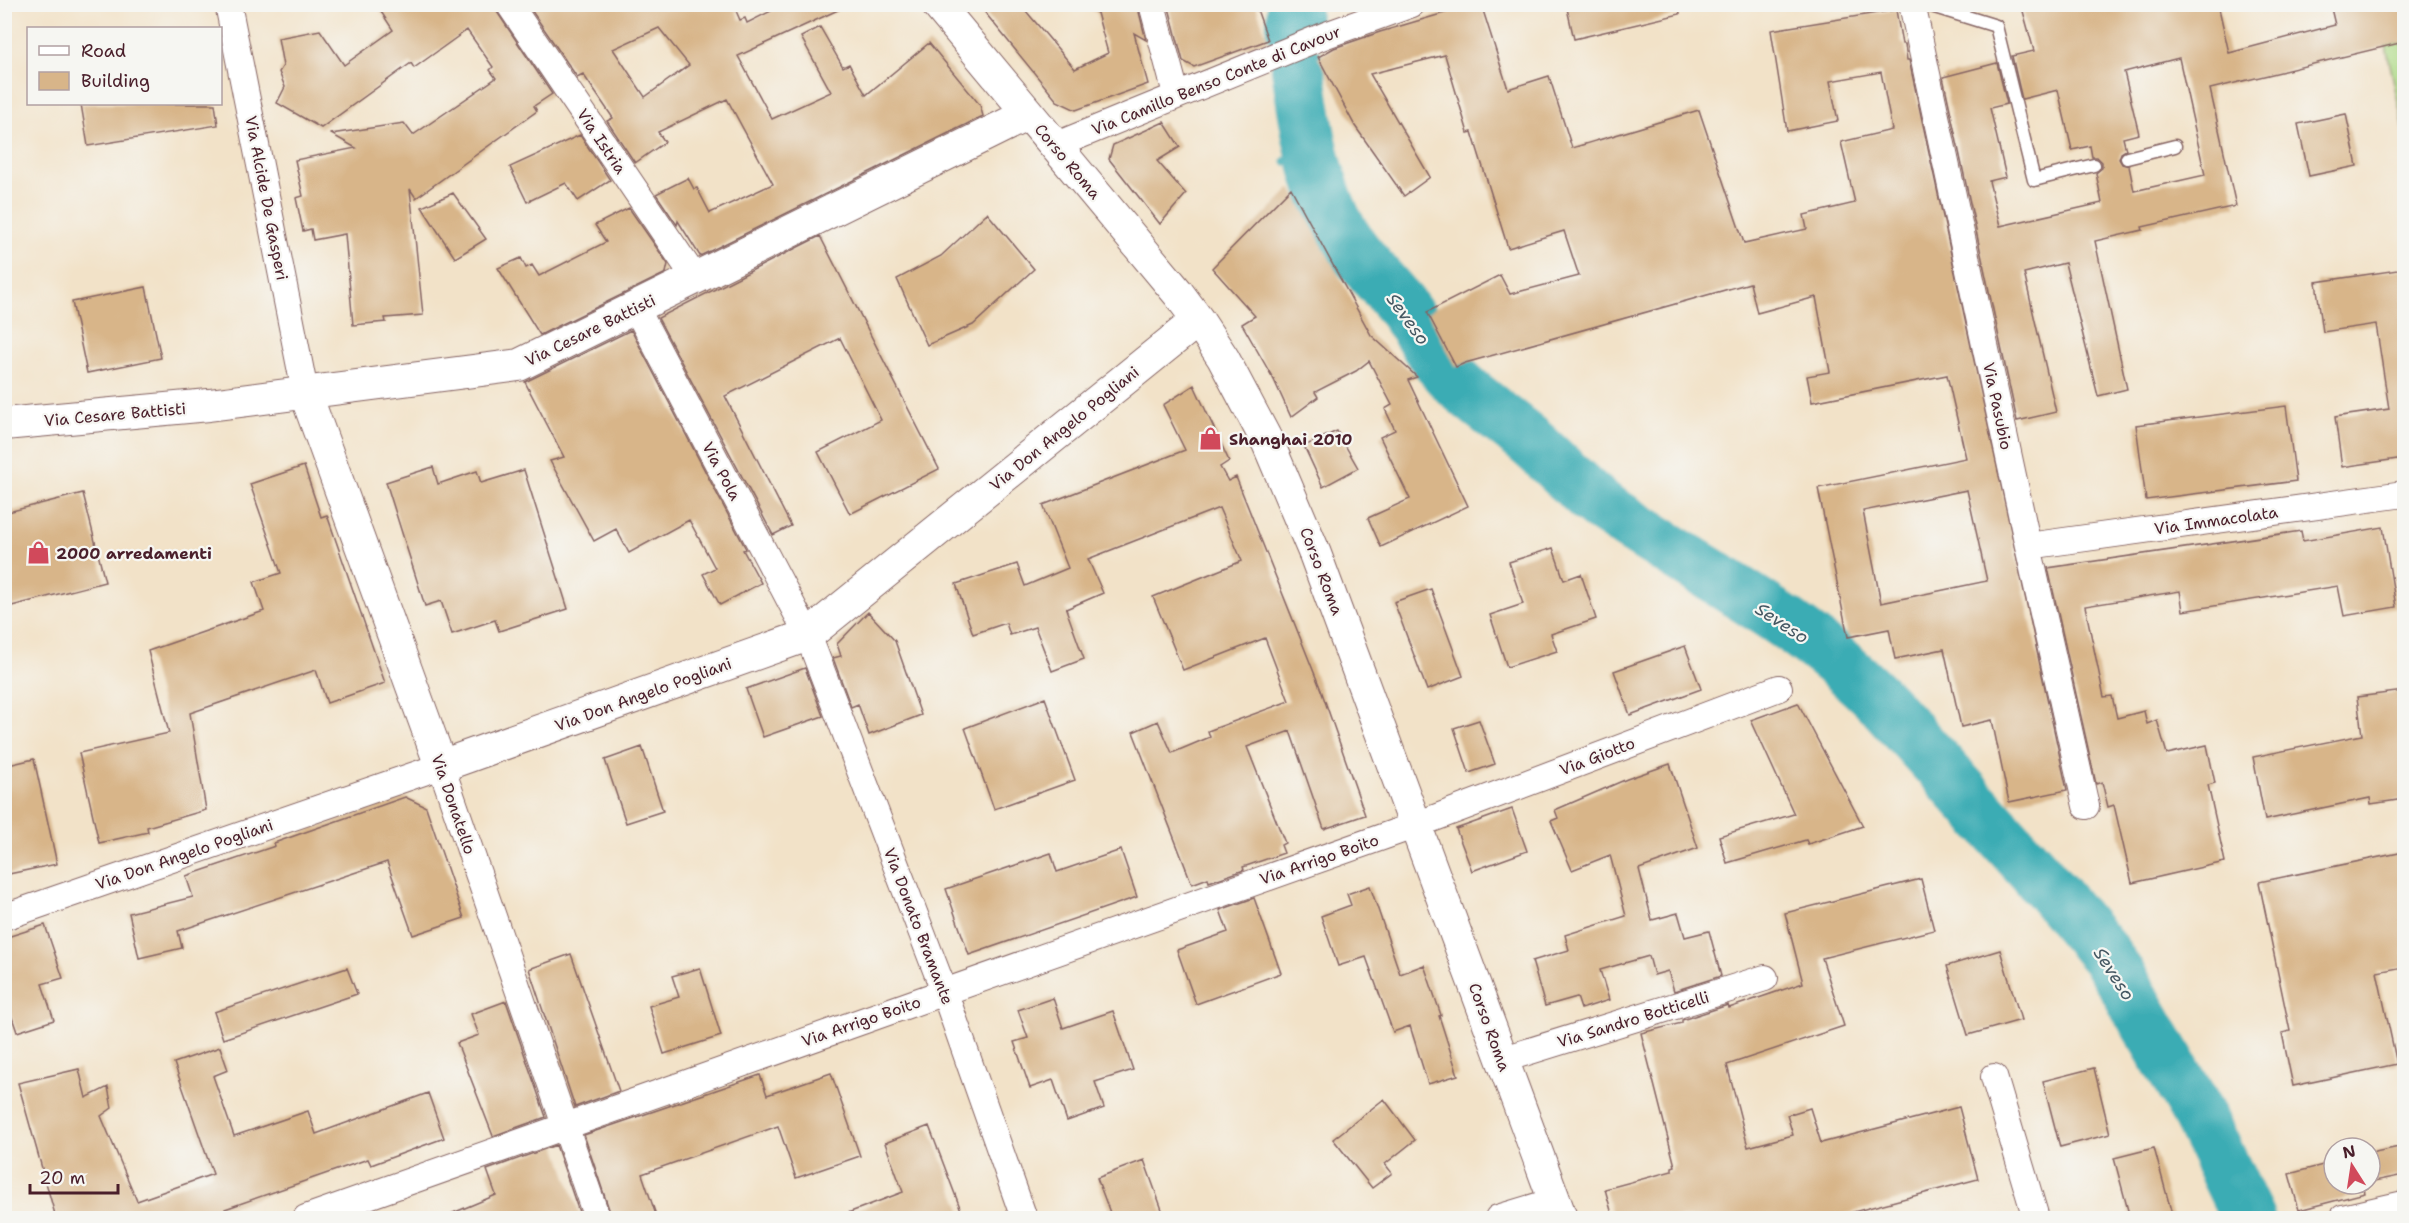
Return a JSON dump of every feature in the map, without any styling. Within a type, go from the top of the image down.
[{"type":"street","name":"Via Alcide De Gasperi","points":[[228,4],[305,392]]},
{"type":"street","name":"Via Istria","points":[[509,4],[695,278]]},
{"type":"street","name":"Corso Roma","points":[[937,4],[1171,284],[1223,358],[1247,402],[1294,500],[1558,1210]]},
{"type":"street","points":[[1152,4],[1176,94]]},
{"type":"street","name":"Via Camillo Benso Conte di Cavour","points":[[1054,146],[1326,34],[1412,4]]},
{"type":"street","name":"Via Pasubio","points":[[1912,4],[2086,806]]},
{"type":"street","name":"Via Cesare Battisti","points":[[4,424],[209,405],[519,365],[1028,114]]},
{"type":"street","name":"Via Pola","points":[[636,308],[808,635]]},
{"type":"street","name":"Via Don Angelo Pogliani","points":[[4,916],[441,766],[808,635],[1198,320]]},
{"type":"street","name":"Via Donatello","points":[[305,392],[441,766],[597,1218]]},
{"type":"street","name":"Via Immacolata","points":[[2028,546],[2404,494]]},
{"type":"street","name":"Via Donato Bramante","points":[[808,635],[944,992],[1024,1218]]},
{"type":"street","name":"Via Giotto","points":[[1416,825],[1779,688]]},
{"type":"street","name":"Via Arrigo Boito","points":[[306,1218],[1416,825]]},
{"type":"street","name":"Via Sandro Botticelli","points":[[1501,1060],[1765,978]]},
{"type":"street","points":[[1994,1077],[2036,1218]]},
{"type":"street","points":[[2343,1218],[2404,1204]]},
{"type":"street","points":[[1498,1218],[1558,1210]]},
{"type":"lane","points":[[1925,4],[1996,26],[2034,180],[2094,165]]},
{"type":"lane","points":[[2127,158],[2175,146]]},
{"type":"green space","points":[[2404,42],[2404,130],[2386,46]]},
{"type":"building","points":[[376,4],[494,4],[497,12],[552,94],[534,106],[537,111],[416,198],[410,189],[423,315],[385,318],[386,322],[353,325],[345,234],[313,240],[311,229],[303,231],[296,198],[303,196],[295,160],[356,148],[331,134],[404,123],[413,135],[496,78],[490,70],[493,67],[467,30],[414,68],[411,63],[321,128],[277,103],[285,87],[279,72],[283,66],[278,38],[320,30],[344,65],[393,30]]},
{"type":"building","points":[[527,4],[733,4],[740,20],[745,18],[747,23],[785,4],[851,4],[738,56],[772,119],[831,92],[801,37],[820,27],[843,67],[849,64],[866,95],[929,43],[980,105],[983,116],[700,256],[678,221],[677,225],[656,194],[688,178],[694,189],[697,188],[710,213],[773,184],[727,99],[658,132],[665,142],[635,163],[607,121],[613,118],[583,74],[577,77]],"holes":[[[659,28],[689,65],[645,97],[613,49]]]},
{"type":"building","points":[[978,4],[1020,4],[1075,69],[1108,53],[1097,13],[1082,4],[1137,4],[1146,40],[1134,33],[1148,84],[1076,110],[1057,101]]},
{"type":"building","points":[[1168,4],[1255,4],[1268,40],[1194,67],[1183,61]]},
{"type":"building","points":[[1481,4],[1508,89],[1549,76],[1572,148],[1699,110],[1744,243],[1807,229],[1804,215],[1855,203],[1841,142],[1892,130],[1881,72],[1830,81],[1838,121],[1787,131],[1771,30],[1896,10],[1902,44],[1905,44],[1907,60],[1909,60],[2067,790],[2009,802],[1992,720],[1961,727],[1944,649],[1895,659],[1889,629],[1848,637],[1818,488],[1966,458],[1947,375],[1812,402],[1807,376],[1830,372],[1816,297],[1757,313],[1750,283],[1456,367],[1427,312],[1500,275],[1510,294],[1579,276],[1564,231],[1508,248],[1472,132],[1468,133],[1445,55],[1370,74],[1430,177],[1404,196],[1355,126],[1318,57],[1334,48],[1380,32]],"holes":[[[1967,490],[1987,581],[1881,603],[1863,511]]]},
{"type":"building","points":[[1566,4],[1679,4],[1680,14],[1574,39]]},
{"type":"building","points":[[2021,4],[2218,4],[2229,53],[2335,25],[2330,4],[2404,4],[2404,42],[2210,89],[2236,206],[2142,227],[2143,230],[2095,241],[2127,389],[2098,396],[2065,263],[2024,273],[2056,412],[2017,421],[1943,77],[1997,63],[2007,104],[1990,108],[2006,177],[1989,181],[2000,226],[2102,203],[2096,173],[2102,168],[2102,162],[2097,157],[2092,157],[2090,146],[2072,150],[2058,90],[2022,99],[2012,56],[2034,51]],"holes":[[[2179,58],[2205,175],[2134,191],[2129,166],[2122,164],[2119,159],[2121,153],[2126,150],[2123,138],[2139,134],[2124,72]]]},
{"type":"building","points":[[81,105],[215,105],[218,125],[88,146]]},
{"type":"building","points":[[2346,114],[2357,166],[2309,176],[2298,124]]},
{"type":"building","points":[[1164,122],[1180,147],[1157,161],[1186,194],[1160,224],[1109,159],[1113,145]]},
{"type":"building","points":[[580,135],[610,180],[578,201],[566,183],[527,202],[510,167]]},
{"type":"building","points":[[1291,188],[1371,335],[1417,377],[1408,380],[1468,506],[1381,547],[1368,518],[1410,499],[1380,437],[1395,430],[1385,409],[1392,405],[1369,361],[1356,371],[1315,392],[1318,397],[1291,417],[1274,380],[1242,324],[1255,316],[1212,268]]},
{"type":"building","points":[[453,193],[486,239],[455,258],[422,207]]},
{"type":"building","points":[[629,208],[668,264],[666,273],[540,335],[498,268],[521,258],[526,268],[532,265],[539,276],[606,242],[595,225]]},
{"type":"building","points":[[987,213],[1034,269],[973,325],[927,345],[897,279],[941,256]]},
{"type":"building","points":[[820,236],[939,469],[850,514],[818,452],[881,420],[840,338],[725,396],[791,526],[773,535],[658,318]]},
{"type":"building","points":[[2404,269],[2404,458],[2342,467],[2335,417],[2389,409],[2376,324],[2323,332],[2316,282]]},
{"type":"building","points":[[146,287],[161,358],[87,373],[72,302]]},
{"type":"building","points":[[631,330],[746,549],[743,550],[761,583],[720,605],[703,574],[715,568],[689,520],[629,553],[616,529],[594,541],[550,461],[564,457],[525,382]]},
{"type":"building","points":[[1194,385],[1229,461],[1220,467],[1228,481],[1236,477],[1321,690],[1365,815],[1324,829],[1290,731],[1247,747],[1285,843],[1281,845],[1284,853],[1209,882],[1208,878],[1192,884],[1133,732],[1158,721],[1172,753],[1210,737],[1208,731],[1289,701],[1265,638],[1183,670],[1153,597],[1242,561],[1219,508],[1088,559],[1103,593],[1066,609],[1084,659],[1052,671],[1035,627],[1010,635],[1006,623],[973,634],[956,584],[1017,564],[1025,586],[1068,568],[1043,505],[1185,450],[1163,405]]},
{"type":"building","points":[[2286,406],[2296,481],[2146,500],[2136,425]]},
{"type":"building","points":[[1337,431],[1358,468],[1323,487],[1304,446]]},
{"type":"building","points":[[304,466],[321,517],[327,515],[385,683],[327,703],[316,670],[190,713],[206,810],[147,827],[148,832],[99,843],[79,753],[169,733],[148,651],[264,611],[254,582],[281,573],[250,484]]},
{"type":"building","points":[[433,467],[438,484],[477,471],[481,483],[524,470],[568,609],[499,631],[495,620],[452,634],[441,601],[425,606],[386,482]]},
{"type":"building","points":[[83,493],[105,582],[4,608],[4,513]]},
{"type":"building","points":[[2383,527],[2396,607],[2344,616],[2338,586],[2183,611],[2180,591],[2085,606],[2104,697],[2112,696],[2117,718],[2144,711],[2147,724],[2157,720],[2167,754],[2207,745],[2215,783],[2208,785],[2225,862],[2132,883],[2114,805],[2108,807],[2102,782],[2096,784],[2048,568],[2301,531],[2303,541]]},
{"type":"building","points":[[1553,548],[1564,580],[1581,574],[1596,619],[1551,634],[1557,651],[1507,667],[1490,615],[1523,604],[1509,562]]},
{"type":"building","points":[[1431,589],[1463,676],[1427,690],[1394,602]]},
{"type":"building","points":[[868,612],[895,641],[921,715],[869,735],[858,704],[851,707],[833,658],[841,656],[837,644]]},
{"type":"building","points":[[1685,646],[1701,689],[1630,715],[1614,671]]},
{"type":"building","points":[[805,668],[823,716],[763,737],[746,689]]},
{"type":"building","points":[[2404,691],[2404,799],[2371,804],[2370,798],[2265,820],[2253,757],[2362,735],[2357,697]]},
{"type":"building","points":[[1045,698],[1075,780],[994,809],[965,728]]},
{"type":"building","points":[[1798,703],[1863,826],[1808,844],[1806,840],[1727,863],[1719,836],[1794,814],[1751,720]]},
{"type":"building","points":[[1479,720],[1495,764],[1469,773],[1454,728]]},
{"type":"building","points":[[642,747],[663,811],[626,823],[605,760]]},
{"type":"building","points":[[34,759],[57,864],[4,875],[4,766]]},
{"type":"building","points":[[1670,764],[1698,848],[1639,869],[1652,920],[1678,913],[1685,937],[1709,931],[1721,976],[1674,991],[1668,971],[1654,975],[1649,956],[1600,970],[1609,1000],[1581,1009],[1577,997],[1545,1006],[1532,961],[1569,950],[1565,935],[1626,916],[1610,855],[1572,870],[1551,821],[1558,818],[1555,810],[1627,779]]},
{"type":"building","points":[[405,797],[426,807],[464,918],[413,935],[387,862],[178,931],[182,948],[139,958],[129,913],[193,897],[186,876],[275,846],[274,843]]},
{"type":"building","points":[[1512,809],[1527,851],[1472,871],[1456,829]]},
{"type":"building","points":[[1121,850],[1137,897],[969,955],[946,889],[1051,853],[1057,872]]},
{"type":"building","points":[[2404,852],[2404,967],[2377,972],[2397,1064],[2293,1086],[2282,1033],[2290,1031],[2259,882]]},
{"type":"building","points":[[1921,879],[1934,930],[1822,958],[1844,1026],[1727,1065],[1748,1147],[1793,1135],[1787,1115],[1810,1108],[1821,1143],[1959,1107],[1978,1179],[1842,1215],[1843,1218],[1613,1218],[1605,1189],[1672,1171],[1672,1167],[1675,1166],[1641,1033],[1682,1023],[1682,1020],[1728,1005],[1729,1008],[1803,983],[1785,913]]},
{"type":"building","points":[[1370,886],[1400,974],[1424,965],[1458,1075],[1428,1084],[1410,1026],[1393,1032],[1366,957],[1338,966],[1321,916],[1351,905],[1347,894]]},
{"type":"building","points":[[1254,898],[1281,973],[1196,1004],[1177,950],[1228,932],[1220,910]]},
{"type":"building","points":[[45,925],[63,978],[42,984],[54,1020],[17,1032],[4,994],[4,938]]},
{"type":"building","points":[[2000,950],[2021,1020],[1968,1035],[1947,966]]},
{"type":"building","points":[[571,954],[619,1091],[575,1107],[529,969]]},
{"type":"building","points":[[347,968],[357,994],[223,1039],[214,1012]]},
{"type":"building","points":[[700,968],[721,1036],[664,1054],[649,1006],[679,997],[672,976]]},
{"type":"building","points":[[1053,998],[1063,1028],[1113,1011],[1133,1070],[1095,1082],[1104,1108],[1067,1121],[1053,1080],[1030,1088],[1014,1042],[1028,1038],[1018,1010]]},
{"type":"building","points":[[506,1001],[546,1117],[493,1136],[457,1043],[479,1035],[471,1014]]},
{"type":"building","points":[[220,1047],[228,1070],[213,1076],[234,1136],[308,1111],[316,1134],[428,1093],[444,1138],[371,1165],[368,1159],[225,1209],[228,1218],[56,1218],[18,1083],[79,1069],[86,1098],[108,1087],[112,1108],[101,1116],[137,1201],[213,1174],[174,1063]]},
{"type":"building","points":[[2094,1068],[2110,1134],[2060,1147],[2043,1081]]},
{"type":"building","points":[[831,1073],[860,1156],[796,1178],[778,1126],[642,1174],[657,1218],[612,1218],[584,1135],[760,1075],[767,1095]]},
{"type":"building","points":[[1384,1099],[1415,1140],[1385,1164],[1392,1173],[1372,1188],[1333,1139]]},
{"type":"building","points":[[929,1126],[964,1218],[841,1218],[840,1216],[903,1192],[885,1143]]},
{"type":"building","points":[[556,1145],[581,1218],[441,1218],[496,1195],[487,1170]]},
{"type":"building","points":[[2404,1146],[2404,1175],[2382,1180],[2382,1151]]},
{"type":"building","points":[[2154,1148],[2173,1218],[2130,1218],[2114,1158]]},
{"type":"building","points":[[1144,1160],[1165,1218],[1112,1218],[1097,1178]]},
{"type":"building","points":[[2322,1165],[2322,1196],[2353,1196],[2299,1210],[2289,1174]]},
{"type":"waterway","name":"Seveso","points":[[1293,28],[1294,4]]},
{"type":"waterway","name":"Seveso","points":[[1298,68],[1315,164],[1334,218],[1355,251],[1404,309],[1447,372],[1475,399],[1536,447],[1601,506],[1785,623],[1820,648],[1885,706],[2035,872],[2106,956],[2198,1113],[2248,1218]]},
{"type":"waterway","points":[[1286,161],[1313,153]]},
{"type":"place","name":"Shanghai 2010","points":[[1211,439]]},
{"type":"place","name":"2000 arredamenti","points":[[38,553]]}]
